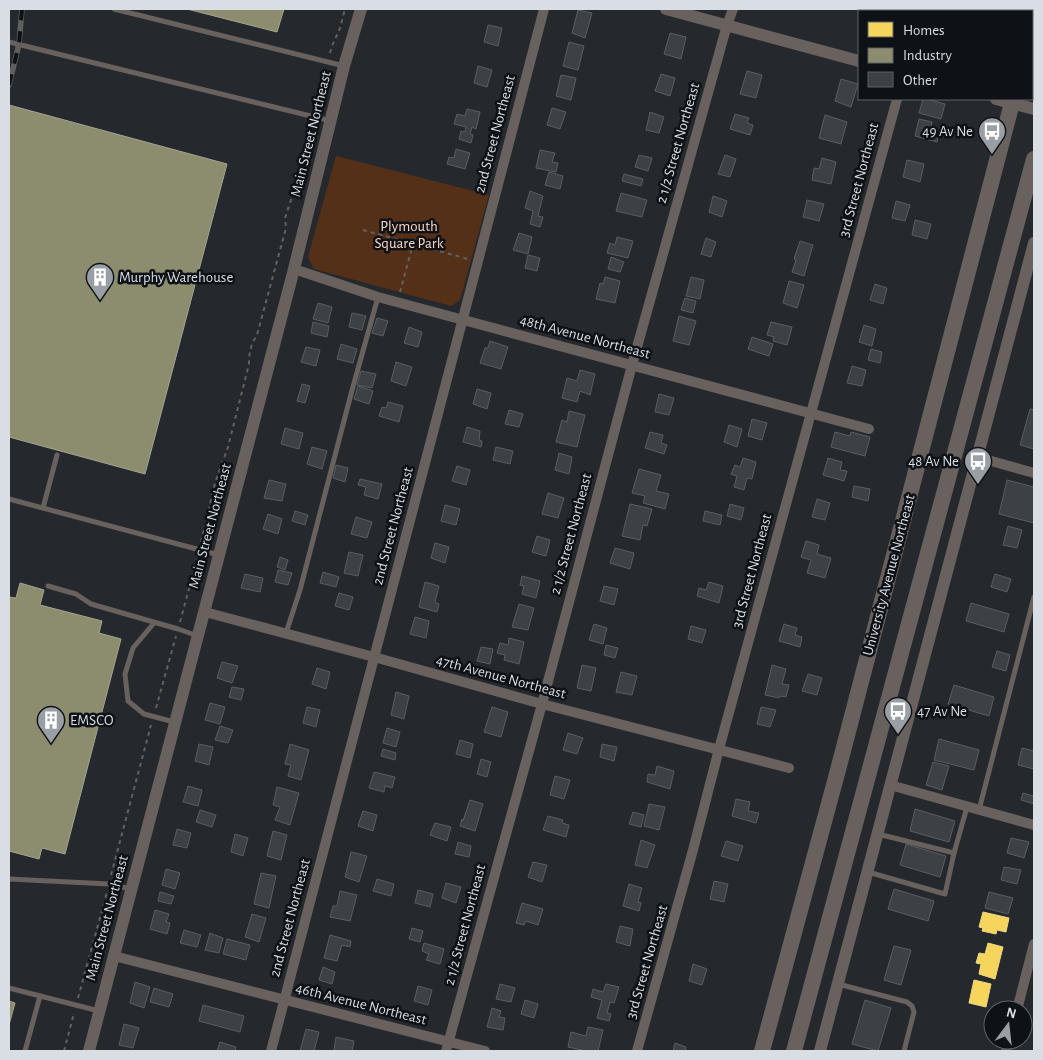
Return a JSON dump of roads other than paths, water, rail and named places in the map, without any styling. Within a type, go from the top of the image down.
[{"type":"main road","name":"University Avenue Northeast","points":[[762,1051],[838,770],[1007,100]]},
{"type":"main road","points":[[794,1051],[1034,159]]},
{"type":"street","name":"Main Street Northeast","points":[[89,1051],[294,270],[344,66],[362,9]]},
{"type":"street","name":"2nd Street Northeast","points":[[271,1051],[544,9]]},
{"type":"street","points":[[666,9],[858,62]]},
{"type":"street","name":"2 1/2 Street Northeast","points":[[447,1047],[542,704],[632,365],[733,9]]},
{"type":"street","name":"3rd Street Northeast","points":[[637,1051],[897,100]]},
{"type":"street","points":[[1007,100],[1031,108]]},
{"type":"street","points":[[820,1051],[1034,243]]},
{"type":"street","name":"48th Avenue Northeast","points":[[294,270],[378,297],[869,429]]},
{"type":"street","points":[[977,457],[1034,473]]},
{"type":"street","name":"47th Avenue Northeast","points":[[205,612],[542,704],[789,768]]},
{"type":"street","points":[[890,785],[1034,825]]},
{"type":"street","points":[[1020,1000],[1034,944]]},
{"type":"street","name":"46th Avenue Northeast","points":[[114,956],[284,1000],[447,1047],[485,1051]]},
{"type":"lane","points":[[114,9],[344,66]]},
{"type":"lane","points":[[9,42],[331,121]]},
{"type":"lane","points":[[286,634],[300,590],[378,297]]},
{"type":"lane","points":[[43,508],[57,455]]},
{"type":"lane","points":[[9,499],[220,555]]},
{"type":"lane","points":[[48,586],[76,594],[91,604],[198,636]]},
{"type":"lane","points":[[979,810],[1034,597]]},
{"type":"lane","points":[[154,623],[134,648],[125,674],[128,702],[144,714],[176,722]]},
{"type":"lane","points":[[867,871],[944,894],[967,807]]},
{"type":"lane","points":[[878,834],[954,853]]},
{"type":"lane","points":[[9,879],[109,884],[131,890]]},
{"type":"lane","points":[[838,984],[907,1002],[912,1006],[914,1012],[904,1051]]},
{"type":"lane","points":[[9,988],[99,1011]]},
{"type":"lane","points":[[25,1051],[40,996]]},
{"type":"railway","points":[[9,85],[19,44],[22,9]]},
{"type":"place","name":"49 Av Ne","points":[[992,155]]},
{"type":"place","name":"Murphy Warehouse","points":[[100,301]]},
{"type":"place","name":"48 Av Ne","points":[[978,485]]},
{"type":"place","name":"47 Av Ne","points":[[898,735]]},
{"type":"place","name":"EMSCO","points":[[51,744]]},
{"type":"park label","name":"Plymouth Square Park","points":[[409,234]]}]
